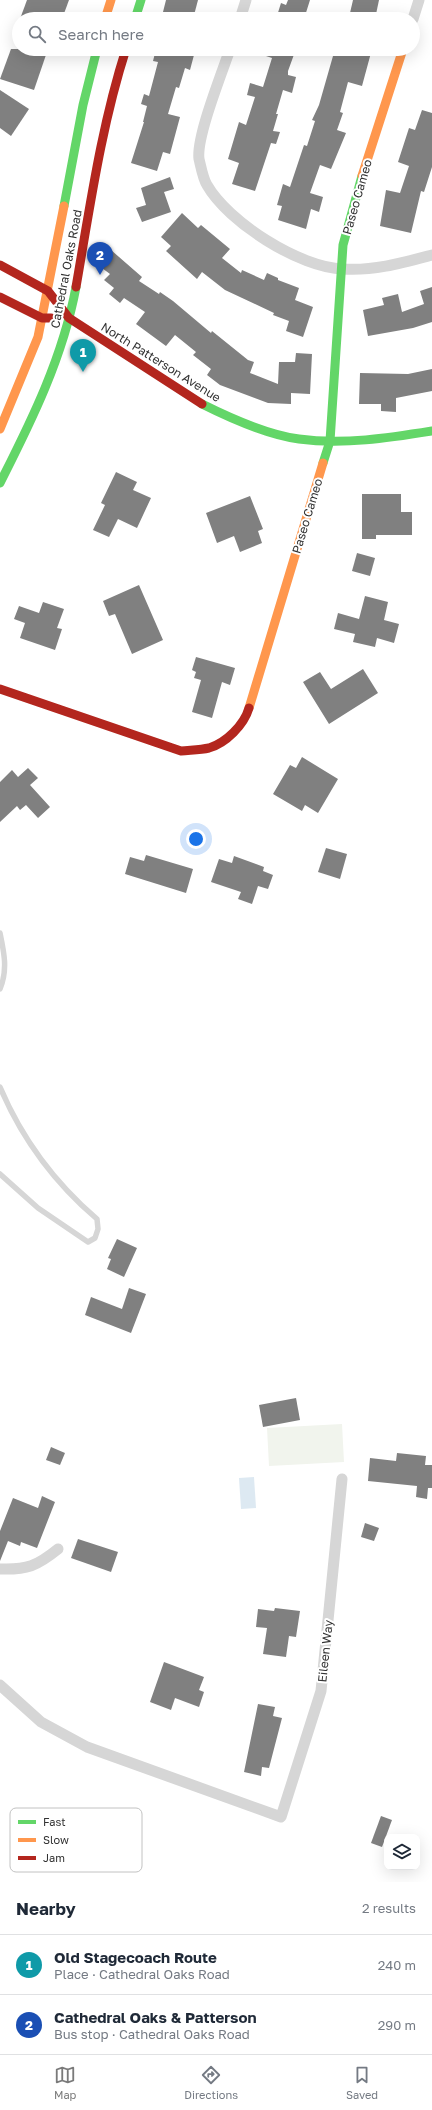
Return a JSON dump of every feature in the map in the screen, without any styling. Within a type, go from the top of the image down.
[{"type":"street","points":[[107,12],[111,0]]},
{"type":"street","points":[[137,12],[141,0]]},
{"type":"street","points":[[242,12],[246,0]]},
{"type":"street","points":[[415,12],[419,0]]},
{"type":"street","name":"Cathedral Oaks Road","points":[[0,430],[14,401],[38,337],[83,105],[95,56]]},
{"type":"street","name":"Cathedral Oaks Road","points":[[0,483],[15,456],[60,352],[76,289],[100,148],[113,90],[124,56]]},
{"type":"street","points":[[228,56],[200,140],[199,159],[206,185],[222,205],[262,237],[293,255],[310,262],[342,270],[387,267],[432,255]]},
{"type":"street","name":"Paseo Cameo","points":[[0,689],[181,751],[209,748],[228,738],[247,716],[330,440],[334,359],[343,245],[357,192],[401,56]]},
{"type":"street","name":"North Patterson Avenue","points":[[0,265],[48,291],[69,318],[197,401],[230,418],[298,439],[384,439],[432,431]]},
{"type":"street","points":[[0,297],[42,318],[69,318]]},
{"type":"street","name":"Eileen Way","points":[[0,1685],[41,1722],[87,1747],[281,1817],[322,1691],[342,1479]]},
{"type":"street","points":[[0,1569],[22,1570],[40,1563],[58,1549]]},
{"type":"lane","points":[[0,932],[6,961],[5,977],[0,989]]},
{"type":"lane","points":[[0,1087],[24,1135],[43,1163],[73,1199],[97,1219],[98,1229],[95,1238],[88,1242],[76,1234],[38,1208],[0,1174]]},
{"type":"shaded area","points":[[342,1424],[344,1462],[269,1466],[267,1428]]},
{"type":"shaded area","points":[[254,1477],[256,1508],[241,1509],[239,1478]]},
{"type":"building","points":[[27,0],[69,0],[65,12],[23,12]]},
{"type":"building","points":[[166,0],[198,0],[195,12],[163,12]]},
{"type":"building","points":[[288,0],[310,0],[306,12],[278,12],[281,3],[286,5]]},
{"type":"building","points":[[353,0],[379,0],[376,12],[350,12]]},
{"type":"building","points":[[11,49],[12,56],[46,56],[34,90],[0,79]]},
{"type":"building","points":[[154,56],[194,56],[190,70],[185,68],[179,88],[176,87],[168,114],[180,117],[170,154],[163,152],[157,171],[131,163],[144,122],[147,106],[141,104],[144,94],[149,96],[158,62],[153,61]]},
{"type":"building","points":[[266,56],[293,56],[288,75],[296,77],[292,93],[283,90],[273,131],[280,132],[276,144],[271,143],[255,191],[232,184],[239,163],[228,159],[239,122],[246,125],[255,97],[247,95],[250,83],[263,87],[272,58]]},
{"type":"building","points":[[333,56],[370,56],[362,86],[348,82],[340,112],[343,113],[337,130],[346,133],[331,169],[320,165],[310,193],[323,197],[319,212],[311,209],[306,229],[278,220],[282,206],[277,205],[283,184],[290,187],[304,145],[307,146],[315,121],[312,120],[319,105]]},
{"type":"building","points":[[0,90],[29,109],[11,136],[0,128]]},
{"type":"building","points":[[422,110],[432,113],[432,167],[424,192],[421,191],[411,233],[380,226],[386,190],[400,193],[409,166],[398,162],[409,128],[415,130]]},
{"type":"building","points":[[170,177],[174,189],[164,192],[171,212],[142,222],[136,208],[146,205],[141,188]]},
{"type":"building","points":[[182,213],[198,228],[201,225],[230,249],[222,258],[241,273],[242,270],[264,280],[267,273],[278,278],[278,280],[299,288],[295,300],[313,307],[303,337],[286,331],[289,321],[273,315],[274,313],[225,290],[202,272],[197,279],[166,251],[171,246],[161,237]]},
{"type":"building","points":[[111,250],[142,277],[139,281],[173,301],[211,333],[212,331],[248,360],[254,362],[250,373],[278,384],[279,362],[295,362],[296,353],[312,354],[310,394],[291,393],[291,404],[268,403],[220,385],[207,375],[211,369],[193,355],[196,352],[175,335],[166,346],[136,324],[145,312],[124,298],[120,303],[109,294],[114,288],[104,280],[110,274],[98,265]]},
{"type":"building","points":[[432,287],[432,322],[413,328],[368,336],[363,310],[384,305],[382,298],[398,294],[402,312],[424,304],[420,291]]},
{"type":"building","points":[[432,369],[432,391],[396,398],[396,412],[381,411],[381,404],[359,404],[360,373],[408,374]]},
{"type":"building","points":[[116,472],[137,482],[133,490],[151,498],[137,528],[118,519],[109,537],[93,530],[105,505],[101,503]]},
{"type":"building","points":[[362,494],[401,494],[401,512],[412,512],[412,535],[376,535],[376,539],[362,539]]},
{"type":"building","points":[[250,496],[263,529],[258,531],[262,543],[240,552],[234,536],[217,543],[206,513]]},
{"type":"building","points":[[357,553],[375,558],[370,576],[352,571]]},
{"type":"building","points":[[139,585],[163,640],[132,654],[115,614],[109,616],[103,601]]},
{"type":"building","points":[[365,596],[388,602],[384,620],[399,624],[394,643],[377,638],[375,647],[353,642],[355,634],[334,629],[338,613],[359,619]]},
{"type":"building","points":[[43,602],[64,609],[57,628],[62,629],[55,650],[20,638],[25,623],[14,619],[19,606],[39,613]]},
{"type":"building","points":[[196,657],[235,668],[230,685],[222,682],[212,718],[192,712],[201,680],[194,678],[196,672],[192,670]]},
{"type":"building","points":[[363,669],[378,693],[329,724],[303,682],[320,672],[331,689]]},
{"type":"building","points":[[302,757],[338,779],[318,813],[305,805],[302,811],[273,794],[290,765],[296,768]]},
{"type":"building","points":[[28,768],[38,778],[30,785],[50,807],[38,818],[26,805],[20,810],[17,806],[0,822],[0,782],[12,770],[18,777]]},
{"type":"building","points":[[326,848],[347,854],[340,879],[318,872]]},
{"type":"building","points":[[146,855],[193,869],[186,893],[125,874],[130,857],[144,861]]},
{"type":"building","points":[[234,856],[264,867],[263,871],[273,875],[268,889],[258,886],[252,904],[238,899],[241,892],[211,882],[219,859],[232,863]]},
{"type":"building","points":[[117,1239],[137,1248],[124,1277],[107,1269],[111,1259],[108,1258]]},
{"type":"building","points":[[129,1288],[146,1294],[131,1333],[85,1315],[91,1297],[122,1309]]},
{"type":"building","points":[[296,1398],[300,1420],[263,1427],[259,1405]]},
{"type":"building","points":[[51,1447],[65,1453],[60,1465],[46,1460]]},
{"type":"building","points":[[397,1453],[426,1456],[425,1465],[432,1465],[432,1488],[428,1488],[427,1499],[416,1497],[417,1486],[368,1481],[370,1458],[396,1461]]},
{"type":"building","points":[[42,1496],[55,1502],[37,1548],[21,1542],[20,1546],[8,1541],[0,1561],[0,1531],[13,1498],[38,1508]]},
{"type":"building","points":[[365,1523],[379,1528],[374,1541],[361,1537]]},
{"type":"building","points":[[78,1539],[118,1552],[111,1572],[71,1558]]},
{"type":"building","points":[[275,1608],[300,1611],[296,1637],[289,1636],[286,1657],[263,1654],[267,1628],[256,1627],[258,1609],[274,1611]]},
{"type":"building","points":[[164,1662],[204,1677],[199,1690],[204,1692],[199,1707],[175,1698],[171,1710],[150,1702]]},
{"type":"building","points":[[258,1704],[275,1707],[273,1716],[282,1718],[269,1768],[262,1767],[261,1776],[244,1772]]},
{"type":"building","points":[[381,1816],[392,1820],[387,1834],[384,1834],[382,1847],[371,1843]]},
{"type":"traffic: fast","points":[[137,12],[141,0]]},
{"type":"traffic: fast","points":[[64,206],[83,105],[95,56]]},
{"type":"traffic: fast","points":[[323,463],[330,441],[343,245],[362,176]]},
{"type":"traffic: fast","points":[[0,483],[24,436],[55,363],[76,287]]},
{"type":"traffic: fast","points":[[202,404],[262,430],[287,437],[316,441],[366,440],[432,431]]},
{"type":"traffic: slow","points":[[107,12],[111,0]]},
{"type":"traffic: slow","points":[[362,176],[401,56]]},
{"type":"traffic: slow","points":[[0,429],[38,337],[64,206]]},
{"type":"traffic: slow","points":[[249,708],[323,463]]},
{"type":"traffic: jam","points":[[76,287],[103,137],[124,56]]},
{"type":"traffic: jam","points":[[0,265],[48,291],[69,318],[202,404]]},
{"type":"traffic: jam","points":[[0,297],[42,318],[51,318]]},
{"type":"traffic: jam","points":[[0,689],[181,751],[209,748],[222,742],[239,727],[249,708]]},
{"type":"place","name":"Cathedral Oaks & Patterson","points":[[100,275]]},
{"type":"place","name":"Old Stagecoach Route","points":[[83,372]]}]
